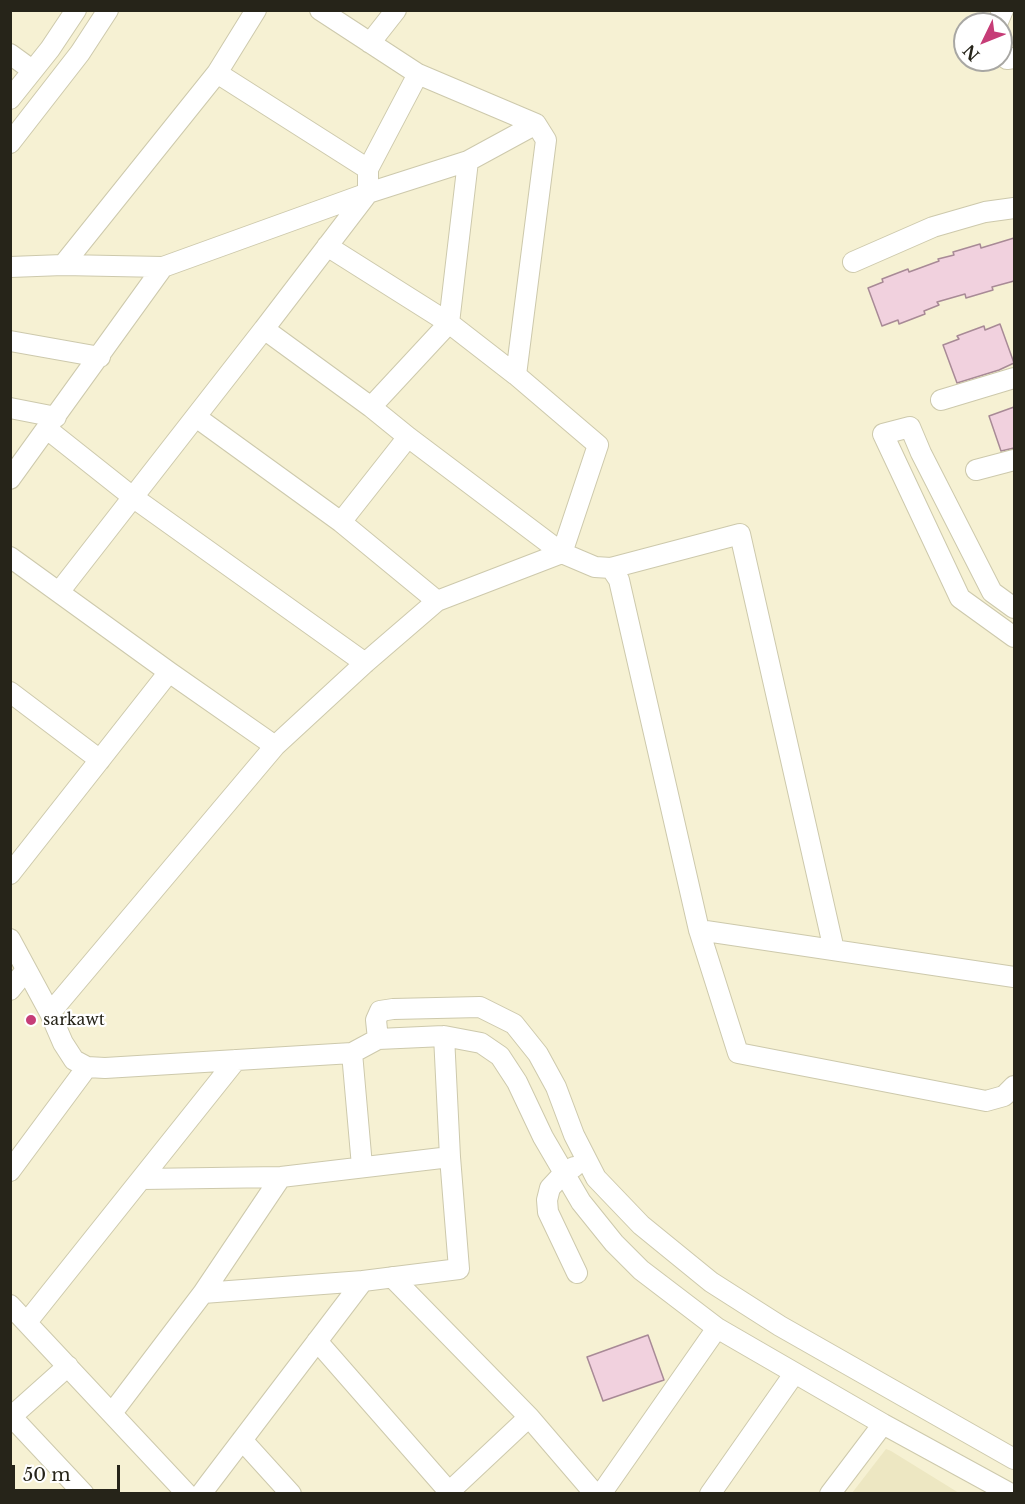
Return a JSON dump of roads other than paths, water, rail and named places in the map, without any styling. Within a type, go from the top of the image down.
[{"type":"street","points":[[10,99],[50,49],[76,10]]},
{"type":"street","points":[[10,143],[80,53],[108,10]]},
{"type":"street","points":[[63,265],[217,73],[256,10]]},
{"type":"street","points":[[320,10],[418,74],[536,124],[546,140],[516,375]]},
{"type":"street","points":[[370,43],[396,10]]},
{"type":"street","points":[[10,54],[32,70]]},
{"type":"street","points":[[217,73],[368,169]]},
{"type":"street","points":[[59,592],[368,193],[368,169],[418,74]]},
{"type":"street","points":[[10,267],[63,265],[163,267],[368,193],[468,161],[536,124]]},
{"type":"street","points":[[371,408],[449,323],[468,161]]},
{"type":"street","points":[[853,262],[933,227],[985,212],[1014,208]]},
{"type":"street","points":[[327,246],[449,323],[516,375],[597,445],[562,553]]},
{"type":"street","points":[[10,479],[163,267]]},
{"type":"street","points":[[264,329],[562,553],[595,567],[611,568],[740,534],[834,950]]},
{"type":"street","points":[[10,341],[100,357]]},
{"type":"street","points":[[941,400],[1014,378]]},
{"type":"street","points":[[10,408],[52,423],[134,498],[365,663]]},
{"type":"street","points":[[195,417],[340,522],[437,601]]},
{"type":"street","points":[[1014,608],[992,592],[910,427],[883,434],[960,598],[1014,637]]},
{"type":"street","points":[[340,522],[408,437]]},
{"type":"street","points":[[976,470],[1014,460]]},
{"type":"street","points":[[50,1013],[275,746],[365,663],[437,601],[562,553]]},
{"type":"street","points":[[10,557],[275,746]]},
{"type":"street","points":[[611,568],[619,580],[699,930],[738,1053],[986,1101],[1004,1096],[1014,1086]]},
{"type":"street","points":[[10,874],[169,672]]},
{"type":"street","points":[[10,692],[100,760]]},
{"type":"street","points":[[699,930],[1014,977]]},
{"type":"street","points":[[10,939],[63,1042],[74,1060],[87,1067],[105,1068],[352,1053],[378,1038],[444,1036],[482,1043],[500,1056],[518,1082],[543,1137],[581,1202],[634,1264],[717,1328],[794,1374],[1011,1494]]},
{"type":"street","points":[[10,990],[26,970]]},
{"type":"street","points":[[378,1038],[376,1020],[380,1011],[393,1009],[480,1007],[514,1024],[538,1054],[556,1087],[574,1135],[596,1178],[641,1225],[711,1282],[780,1326],[1007,1455],[982,1478]]},
{"type":"street","points":[[203,1293],[363,1281],[459,1269],[444,1036]]},
{"type":"street","points":[[352,1053],[362,1166]]},
{"type":"street","points":[[27,1322],[236,1060]]},
{"type":"street","points":[[10,1171],[87,1067]]},
{"type":"street","points":[[142,1179],[281,1178],[362,1166],[450,1157]]},
{"type":"street","points":[[577,1274],[548,1212],[547,1200],[550,1188],[563,1174],[586,1159]]},
{"type":"street","points":[[112,1413],[203,1293],[281,1178]]},
{"type":"street","points":[[392,1277],[529,1418],[595,1494]]},
{"type":"street","points":[[201,1494],[363,1281]]},
{"type":"street","points":[[10,1305],[187,1494]]},
{"type":"street","points":[[601,1494],[717,1328]]},
{"type":"street","points":[[316,1341],[450,1493],[529,1418]]},
{"type":"street","points":[[68,1366],[11,1416],[84,1494]]},
{"type":"street","points":[[710,1494],[794,1374]]},
{"type":"street","points":[[830,1494],[883,1424]]},
{"type":"street","points":[[242,1440],[291,1494]]},
{"type":"place","name":"sarkawt","points":[[31,1020]]}]
